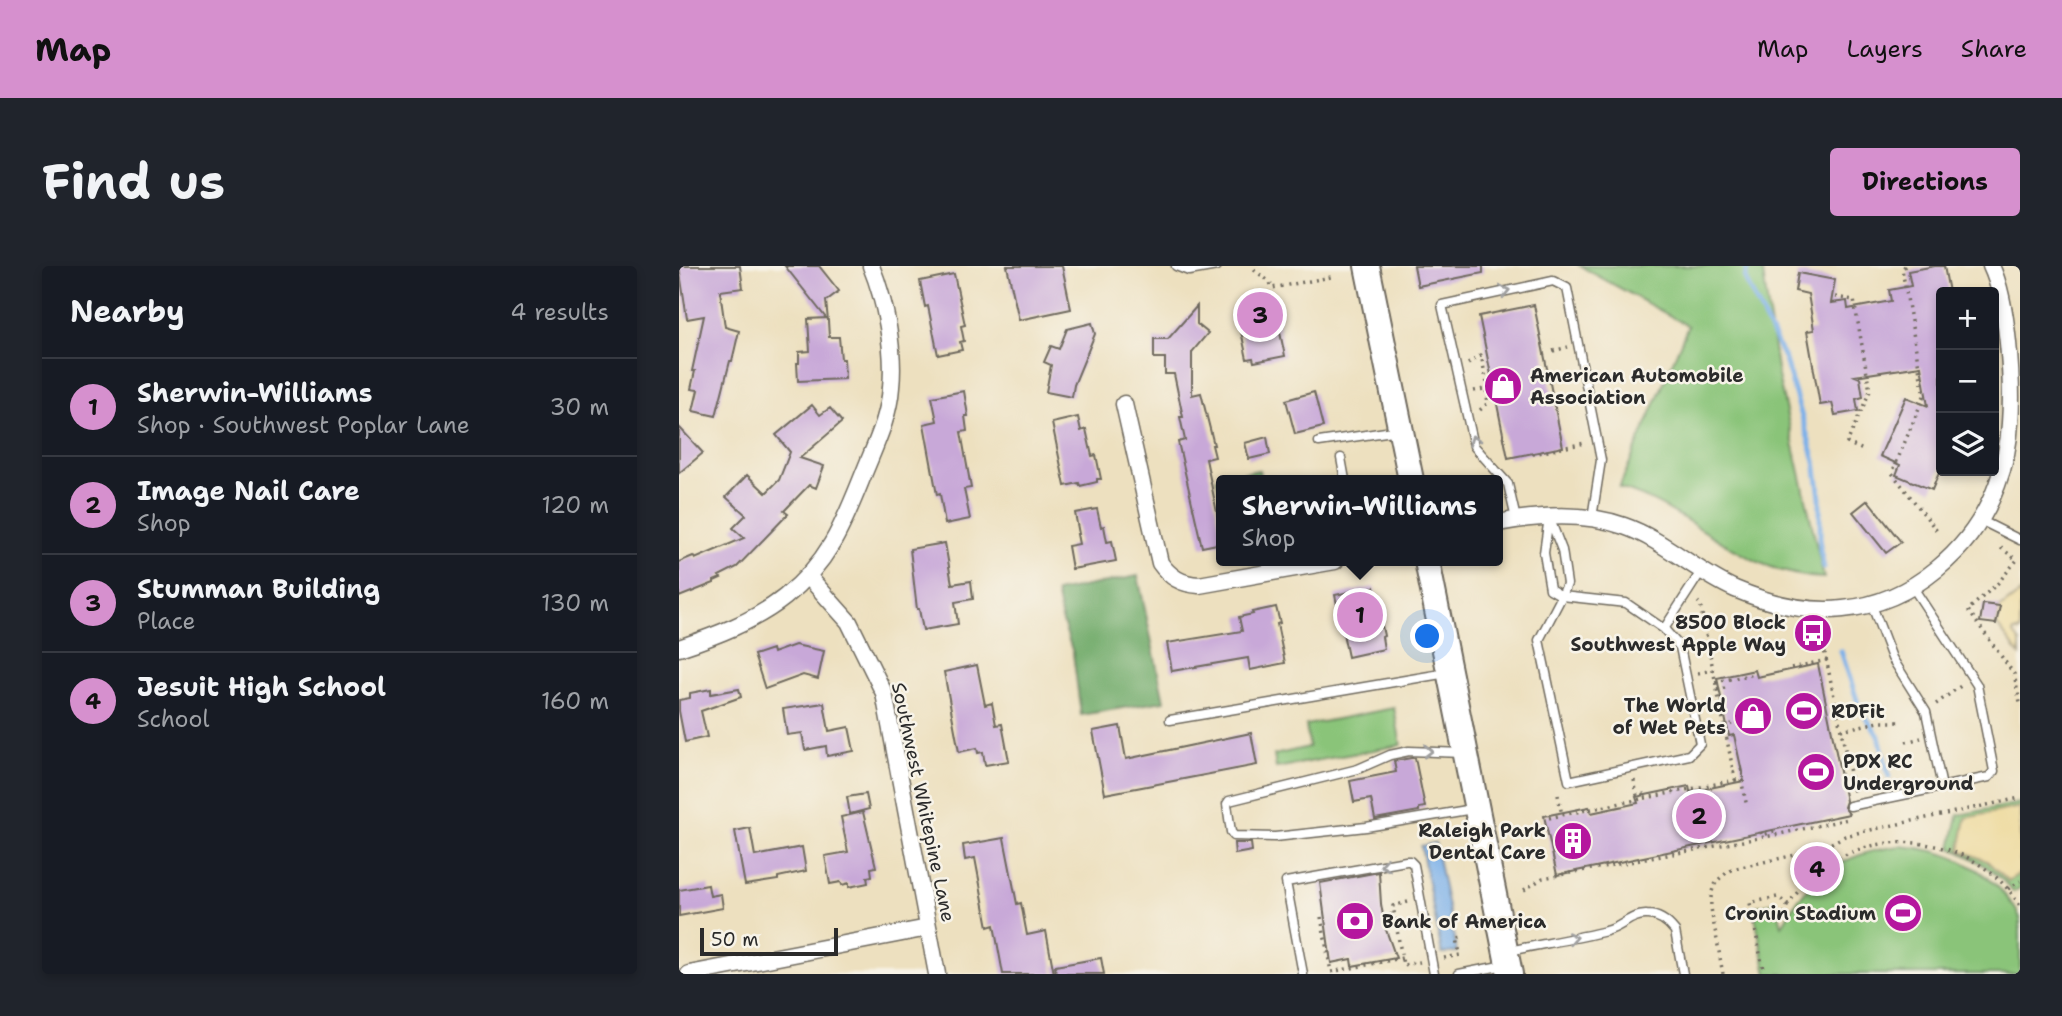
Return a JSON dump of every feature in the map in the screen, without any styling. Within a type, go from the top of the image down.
[{"type":"main road","points":[[1367,266],[1410,475]]},
{"type":"main road","points":[[1428,566],[1508,964]]},
{"type":"street","points":[[679,648],[730,628],[784,598],[809,576],[839,534],[890,405],[892,361],[883,306],[871,266]]},
{"type":"street","points":[[1503,522],[1581,516],[1625,526],[1662,544],[1733,588],[1774,603],[1816,609],[1844,609],[1897,594],[1935,571],[1952,555],[1980,520],[2003,469],[2010,424],[2006,324],[1991,266]]},
{"type":"street","points":[[1124,404],[1160,563],[1168,574],[1189,585],[1199,585],[1281,566]]},
{"type":"street","name":"Southwest Whitepine Lane","points":[[809,576],[849,622],[884,693],[937,974]]},
{"type":"street","points":[[689,974],[928,928]]},
{"type":"lane","points":[[1176,266],[1189,271],[1216,266]]},
{"type":"lane","points":[[1500,475],[1473,446],[1442,305],[1553,281],[1567,288],[1601,460],[1592,518]]},
{"type":"lane","points":[[1319,442],[1401,429]]},
{"type":"lane","points":[[1341,458],[1344,475]]},
{"type":"lane","points":[[1503,479],[1508,484],[1516,519]]},
{"type":"lane","points":[[1549,517],[1544,553],[1551,589],[1562,596],[1626,604],[1664,629],[1680,647],[1700,744],[1689,755],[1569,781],[1539,640],[1562,596],[1567,584],[1562,550],[1549,517]]},
{"type":"lane","points":[[1980,520],[2020,540]]},
{"type":"lane","points":[[1664,629],[1702,570]]},
{"type":"lane","points":[[1853,805],[1989,777],[1994,771],[1977,685],[1912,586]]},
{"type":"lane","points":[[1871,603],[1892,658],[1926,712],[1942,786]]},
{"type":"lane","points":[[1170,720],[1450,673]]},
{"type":"lane","points":[[1466,753],[1409,751],[1390,755],[1358,769],[1229,801],[1227,804],[1231,832],[1234,836],[1275,837],[1366,827],[1477,808]]},
{"type":"lane","points":[[1303,974],[1286,882],[1411,861],[1414,865],[1434,974]]},
{"type":"lane","points":[[1459,974],[1508,964],[1610,931],[1643,914],[1653,915],[1675,931],[1683,974]]},
{"type":"path","points":[[1905,266],[1902,269],[1924,396],[1892,473],[1937,531]]},
{"type":"path","points":[[1254,270],[1270,282],[1272,288],[1331,277]]},
{"type":"path","points":[[1835,297],[1854,300],[1870,391],[1847,443],[1863,450]]},
{"type":"path","points":[[1457,373],[1481,355],[1489,388],[1488,402],[1468,421]]},
{"type":"path","points":[[1545,377],[1583,369]]},
{"type":"path","points":[[1461,393],[1489,388]]},
{"type":"path","points":[[1533,453],[1571,446]]},
{"type":"path","points":[[2001,548],[2019,558],[1998,583],[1968,610],[2014,674],[2020,703]]},
{"type":"path","points":[[1698,602],[1735,780]]},
{"type":"path","points":[[1816,609],[1844,730],[1854,795]]},
{"type":"path","points":[[1791,668],[1827,660]]},
{"type":"path","points":[[1715,682],[1755,674]]},
{"type":"path","points":[[1934,705],[1962,685]]},
{"type":"path","points":[[1717,690],[1725,688]]},
{"type":"path","points":[[1844,730],[1879,722],[1901,722]]},
{"type":"path","points":[[1724,726],[1731,724]]},
{"type":"path","points":[[1631,768],[1637,795],[1645,794],[1648,799]]},
{"type":"path","points":[[1733,772],[1745,769]]},
{"type":"path","points":[[1549,818],[1693,791],[1741,779],[1747,807]]},
{"type":"path","points":[[1558,795],[1562,815]]},
{"type":"path","points":[[1723,974],[1710,898],[1718,880],[1725,873],[1736,868],[1818,850],[1845,836],[2020,798]]},
{"type":"path","points":[[1524,890],[1543,878],[1781,834],[1854,817],[1857,813],[1853,805]]},
{"type":"path","points":[[1762,832],[1762,835],[1774,832],[1781,834]]},
{"type":"path","points":[[1781,920],[1788,904],[1822,868],[1871,846],[1905,842],[1930,844],[1959,853],[1979,864],[2008,889],[2019,904],[2014,907]]},
{"type":"path","points":[[2008,889],[2020,881]]},
{"type":"path","points":[[1406,893],[1408,903],[1393,906],[1403,964],[1420,962]]},
{"type":"path","points":[[1764,974],[1749,903],[1777,897],[1788,904]]},
{"type":"path","points":[[1383,916],[1394,914]]},
{"type":"path","points":[[1321,917],[1331,973],[1402,958]]},
{"type":"path","points":[[1397,926],[1414,923]]},
{"type":"path","points":[[1444,958],[1460,955],[1457,938],[1462,937]]},
{"type":"green space","points":[[1580,266],[1762,266],[1778,376],[1824,578],[1794,574],[1767,566],[1671,511],[1619,488],[1688,326]]},
{"type":"green space","points":[[1259,470],[1260,475],[1233,475]]},
{"type":"green space","points":[[1138,576],[1164,701],[1081,715],[1073,653],[1056,592]]},
{"type":"green space","points":[[1394,708],[1401,745],[1276,768],[1274,755],[1309,747],[1306,725]]},
{"type":"green space","points":[[2020,803],[2020,888],[2013,892],[1985,866],[1951,848],[1958,815]]},
{"type":"green space","name":"Cronin Stadium","points":[[1900,846],[1947,855],[1974,868],[1998,887],[2020,919],[2020,974],[1767,974],[1753,907],[1777,902],[1782,926],[1804,893],[1830,870],[1862,854]]},
{"type":"sand","points":[[2020,593],[2020,631],[2013,633],[2020,642],[2020,655],[1996,624],[1999,609]]},
{"type":"sand","points":[[2020,807],[2020,873],[2008,881],[1987,861],[1960,850],[1966,818]]},
{"type":"water","points":[[1435,843],[1457,952],[1442,954],[1421,846]]},
{"type":"building","points":[[679,266],[740,266],[743,288],[720,291],[725,327],[739,331],[716,416],[693,411],[698,390],[691,389],[695,371],[692,371],[704,316],[687,319]]},
{"type":"building","points":[[785,266],[819,266],[839,291],[826,301],[829,337],[839,337],[845,379],[798,381],[799,352],[810,351],[808,319],[826,318]]},
{"type":"building","points":[[1007,266],[1062,266],[1071,309],[1019,320]]},
{"type":"building","points":[[1414,266],[1483,266],[1483,273],[1418,286]]},
{"type":"building","points":[[1944,266],[1948,287],[1936,287],[1938,476],[1932,490],[1896,475],[1900,465],[1880,456],[1906,397],[1928,406],[1921,366],[1855,376],[1860,378],[1863,397],[1856,399],[1858,411],[1835,415],[1832,403],[1820,405],[1807,331],[1814,330],[1808,294],[1795,291],[1798,273],[1835,280],[1831,303],[1847,301],[1848,309],[1891,301],[1889,290],[1911,286],[1908,271]]},
{"type":"building","points":[[954,274],[965,325],[961,326],[964,341],[960,342],[962,350],[938,355],[920,281]]},
{"type":"building","points":[[1272,295],[1285,356],[1254,362],[1253,358],[1247,359],[1241,331],[1246,330],[1240,301]]},
{"type":"building","points":[[1534,305],[1563,447],[1508,458],[1479,316]]},
{"type":"building","points":[[1197,306],[1197,324],[1208,333],[1192,352],[1192,395],[1201,393],[1215,457],[1206,459],[1216,508],[1216,544],[1202,547],[1178,442],[1185,440],[1174,374],[1165,374],[1165,358],[1154,358],[1154,339],[1168,339]]},
{"type":"building","points":[[1092,323],[1095,334],[1074,385],[1072,397],[1046,392],[1051,365],[1044,362],[1051,346],[1059,349],[1067,329]]},
{"type":"building","points":[[964,391],[968,416],[965,416],[967,431],[961,432],[971,488],[964,489],[970,519],[945,524],[924,424],[937,421],[932,397]]},
{"type":"building","points":[[1314,392],[1323,427],[1295,434],[1286,400]]},
{"type":"building","points":[[812,405],[820,415],[830,408],[842,422],[800,458],[824,466],[816,488],[809,485],[784,511],[788,514],[737,567],[719,576],[721,578],[714,583],[679,597],[679,562],[693,556],[695,559],[744,538],[733,528],[746,515],[726,497],[747,475],[766,493],[779,480],[790,452],[776,435]]},
{"type":"building","points":[[1078,417],[1081,431],[1086,429],[1092,456],[1096,455],[1101,479],[1080,486],[1079,483],[1065,486],[1052,423]]},
{"type":"building","points":[[679,427],[703,453],[679,473]]},
{"type":"building","points":[[1267,437],[1270,454],[1249,459],[1245,443]]},
{"type":"building","points":[[1868,500],[1901,542],[1886,553],[1853,512]]},
{"type":"building","points":[[1097,509],[1107,542],[1112,541],[1116,561],[1072,569],[1068,546],[1079,544],[1075,513]]},
{"type":"building","points":[[945,543],[952,584],[971,581],[973,599],[955,602],[958,624],[923,630],[917,609],[910,549]]},
{"type":"building","points":[[1374,587],[1384,649],[1348,657],[1335,595]]},
{"type":"building","points":[[1983,604],[2000,606],[1996,624],[1980,622]]},
{"type":"building","points":[[1276,607],[1285,663],[1250,670],[1248,658],[1172,671],[1167,643],[1242,631],[1239,617]]},
{"type":"building","points":[[795,645],[824,651],[818,679],[803,675],[765,689],[754,655],[772,649],[773,653]]},
{"type":"building","points":[[1818,664],[1846,801],[1844,807],[1849,814],[1557,875],[1544,816],[1589,807],[1591,813],[1638,803],[1636,797],[1689,786],[1690,792],[1744,781],[1734,735],[1729,736],[1717,678],[1755,670],[1757,677]]},
{"type":"building","points":[[977,665],[985,705],[992,703],[996,725],[1002,724],[1009,761],[985,765],[983,752],[978,753],[977,748],[959,752],[944,672]]},
{"type":"building","points":[[711,689],[711,694],[739,689],[741,697],[701,711],[707,737],[685,742],[679,700],[690,698],[690,693]]},
{"type":"building","points":[[824,703],[829,731],[849,727],[854,751],[827,756],[826,746],[805,750],[802,733],[787,735],[783,709]]},
{"type":"building","points":[[1120,726],[1126,759],[1251,733],[1257,765],[1105,794],[1093,731]]},
{"type":"building","points":[[1415,758],[1425,807],[1419,808],[1419,811],[1375,819],[1371,799],[1354,802],[1350,781],[1396,772],[1394,761]]},
{"type":"building","points":[[866,794],[869,809],[850,814],[847,797]]},
{"type":"building","points":[[863,812],[876,867],[871,868],[872,876],[867,877],[868,883],[849,887],[849,883],[830,884],[825,856],[848,852],[841,817]]},
{"type":"building","points":[[750,828],[755,856],[802,847],[806,871],[778,877],[778,880],[745,885],[735,831]]},
{"type":"building","points":[[1004,838],[1017,904],[1021,903],[1027,935],[1046,931],[1054,974],[1003,974],[994,925],[988,927],[975,858],[965,860],[963,845]]},
{"type":"building","points":[[1234,843],[1251,843],[1252,851],[1235,854]]},
{"type":"building","name":"Bank of America","points":[[1379,872],[1385,927],[1396,958],[1352,966],[1351,959],[1331,963],[1320,883]]},
{"type":"building","points":[[708,885],[710,896],[721,894],[723,908],[679,916],[679,890]]},
{"type":"building","points":[[1101,958],[1104,974],[1056,974],[1055,966]]},
{"type":"waterway","points":[[1748,266],[1745,279],[1785,360],[1815,461],[1820,498],[1820,550],[1824,568]]},
{"type":"waterway","points":[[1841,651],[1860,709],[1879,736],[1889,777]]},
{"type":"place","name":"Stumman Building","points":[[1260,315]]},
{"type":"place","name":"American Automobile Association","points":[[1503,386]]},
{"type":"place","name":"Sherwin-Williams","points":[[1360,615]]},
{"type":"place","name":"8500 Block Southwest Apple Way","points":[[1813,633]]},
{"type":"place","name":"RDFit","points":[[1804,711]]},
{"type":"place","name":"The World of Wet Pets","points":[[1753,716]]},
{"type":"place","name":"PDX RC Underground","points":[[1816,772]]},
{"type":"place","name":"Image Nail Care","points":[[1699,816]]},
{"type":"place","name":"Raleigh Park Dental Care","points":[[1573,841]]},
{"type":"place","name":"Jesuit High School","points":[[1817,869]]},
{"type":"place","name":"Cronin Stadium","points":[[1903,913]]},
{"type":"place","name":"Bank of America","points":[[1355,921]]}]
